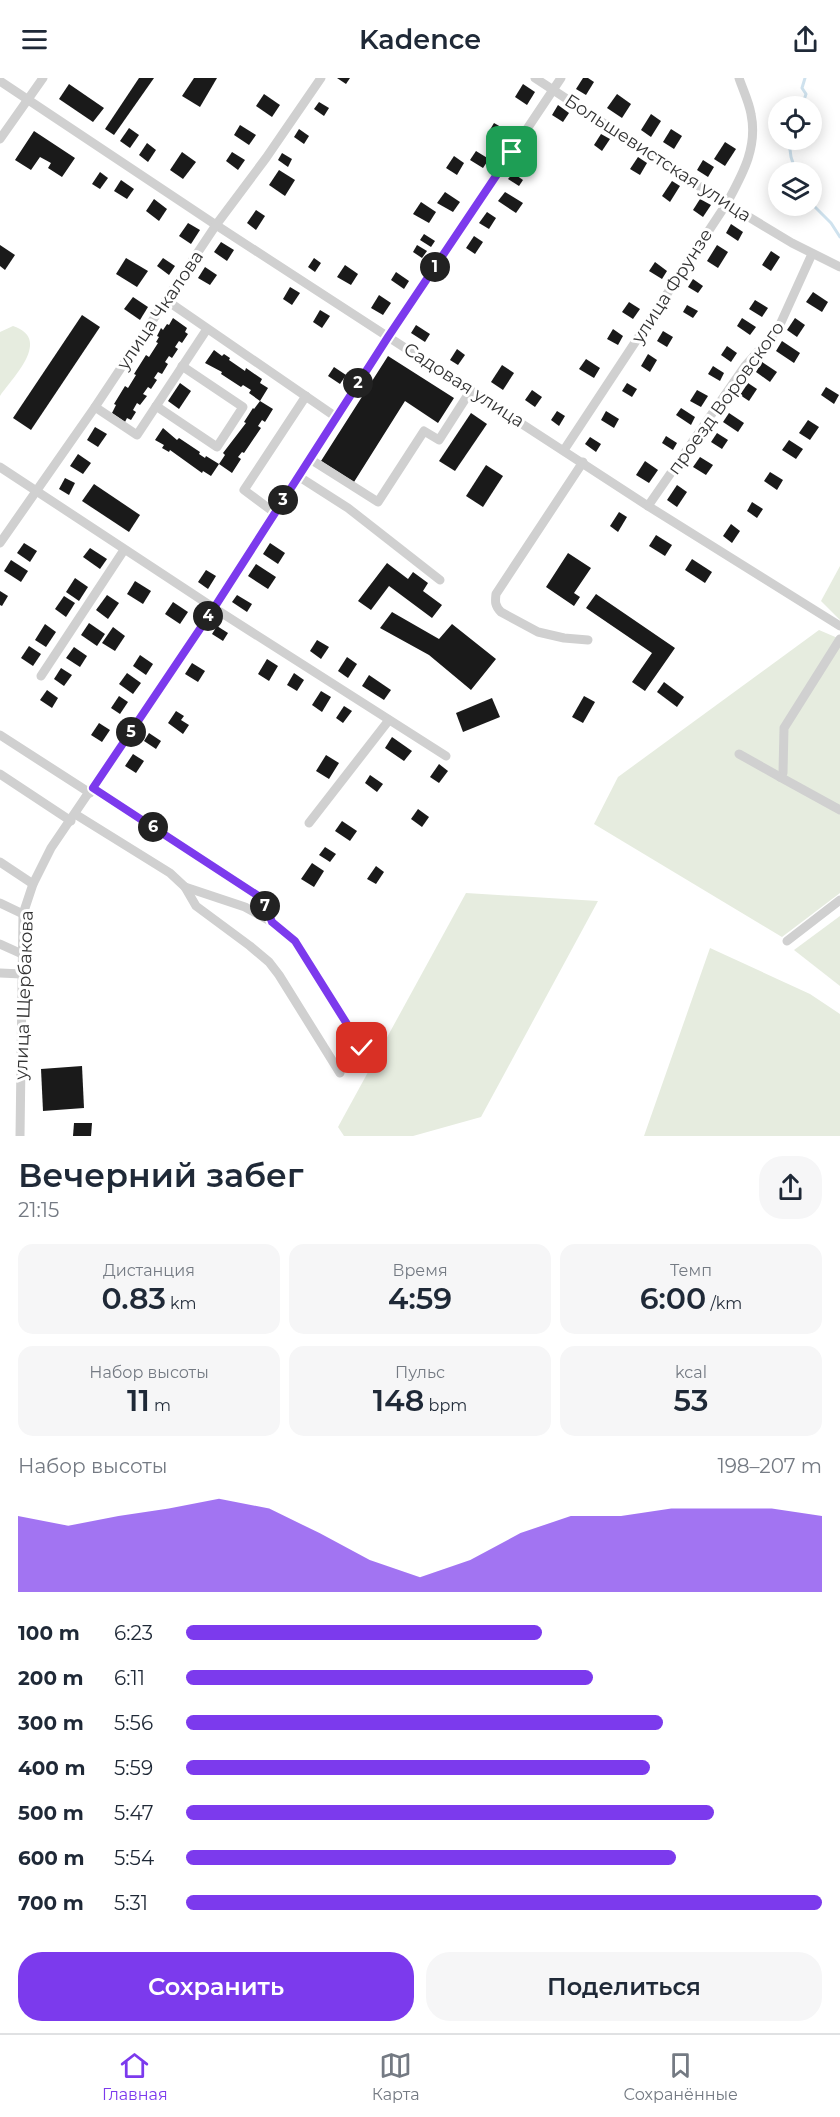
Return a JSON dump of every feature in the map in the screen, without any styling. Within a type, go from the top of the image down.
[{"type":"street","points":[[0,140],[43,78]]},
{"type":"street","name":"улица Чкалова","points":[[0,543],[95,407],[216,225],[321,78]]},
{"type":"street","name":"Большевистская улица","points":[[535,78],[727,203],[812,254],[840,267]]},
{"type":"street","name":"улица Щербакова","points":[[20,1136],[23,914],[33,884],[51,848],[214,608],[388,337],[561,78]]},
{"type":"street","name":"улица Фрунзе","points":[[564,450],[727,203],[746,167],[753,142],[751,114],[739,78]]},
{"type":"street","name":"Садовая улица","points":[[0,81],[216,225],[648,506],[840,626]]},
{"type":"street","name":"проезд Воровского","points":[[648,506],[746,366],[778,328],[812,254]]},
{"type":"street","points":[[166,300],[336,417]]},
{"type":"street","points":[[95,407],[137,435],[207,328]]},
{"type":"street","points":[[156,406],[217,447],[238,415],[243,407],[182,366]]},
{"type":"street","points":[[310,459],[378,502],[424,431],[439,440],[471,390]]},
{"type":"street","points":[[275,513],[244,490],[306,396]]},
{"type":"street","points":[[583,462],[496,594],[495,601],[496,607],[501,612],[538,632],[564,638],[588,640]]},
{"type":"street","points":[[0,467],[124,550],[446,756]]},
{"type":"street","points":[[298,476],[348,508],[440,580]]},
{"type":"street","points":[[41,676],[124,550]]},
{"type":"street","points":[[780,777],[783,773],[784,728],[840,639]]},
{"type":"street","points":[[309,823],[389,720]]},
{"type":"street","points":[[0,735],[92,790],[263,899],[272,922]]},
{"type":"street","points":[[739,754],[840,810]]},
{"type":"street","points":[[0,774],[170,873],[185,887],[196,906],[269,962],[340,1073]]},
{"type":"street","points":[[0,862],[33,884]]},
{"type":"street","points":[[185,887],[245,907],[272,922],[295,941],[362,1048]]},
{"type":"street","points":[[787,941],[840,900]]},
{"type":"street","points":[[0,903],[23,914]]},
{"type":"street","points":[[0,944],[22,954]]},
{"type":"street","points":[[0,973],[22,974]]},
{"type":"shaded area","points":[[13,326],[24,332],[29,340],[30,349],[21,368],[0,396],[0,332]]},
{"type":"shaded area","points":[[840,566],[840,620],[821,601]]},
{"type":"shaded area","points":[[819,630],[840,639],[840,893],[782,937],[594,824],[618,777]]},
{"type":"shaded area","points":[[466,893],[598,901],[481,1117],[413,1136],[344,1136],[338,1127]]},
{"type":"shaded area","points":[[840,916],[840,986],[794,950]]},
{"type":"shaded area","points":[[710,948],[810,994],[840,1014],[840,1136],[644,1136]]},
{"type":"building","points":[[139,78],[154,78],[114,135],[105,129]]},
{"type":"building","points":[[194,78],[217,78],[200,107],[182,96]]},
{"type":"building","points":[[337,78],[350,78],[346,84]]},
{"type":"building","points":[[583,78],[594,82],[586,95],[576,89]]},
{"type":"building","points":[[69,84],[104,108],[93,122],[59,99]]},
{"type":"building","points":[[523,84],[535,92],[527,105],[515,97]]},
{"type":"building","points":[[264,94],[280,105],[272,117],[256,106]]},
{"type":"building","points":[[617,94],[631,104],[622,118],[607,108]]},
{"type":"building","points":[[319,102],[329,108],[324,116],[314,109]]},
{"type":"building","points":[[558,105],[569,113],[563,122],[552,115]]},
{"type":"building","points":[[651,114],[661,121],[651,137],[641,130]]},
{"type":"building","points":[[494,123],[508,131],[501,142],[488,133]]},
{"type":"building","points":[[240,125],[256,135],[249,145],[234,135]]},
{"type":"building","points":[[129,128],[139,135],[130,148],[120,141]]},
{"type":"building","points":[[299,129],[309,136],[304,144],[294,137]]},
{"type":"building","points":[[671,129],[682,136],[674,149],[663,142]]},
{"type":"building","points":[[34,131],[75,158],[62,177],[48,168],[51,163],[40,157],[31,170],[15,160]]},
{"type":"building","points":[[601,134],[610,139],[602,151],[594,145]]},
{"type":"building","points":[[725,142],[736,149],[725,166],[714,159]]},
{"type":"building","points":[[147,143],[156,150],[148,162],[139,155]]},
{"type":"building","points":[[476,151],[489,159],[483,168],[470,160]]},
{"type":"building","points":[[182,152],[196,162],[183,179],[170,170]]},
{"type":"building","points":[[232,152],[245,160],[238,170],[226,161]]},
{"type":"building","points":[[282,153],[292,159],[288,167],[278,160]]},
{"type":"building","points":[[454,156],[464,163],[457,175],[446,168]]},
{"type":"building","points":[[638,157],[647,163],[640,175],[630,169]]},
{"type":"building","points":[[703,160],[714,167],[708,177],[697,170]]},
{"type":"building","points":[[279,170],[295,180],[285,196],[269,185]]},
{"type":"building","points":[[100,172],[108,178],[100,189],[92,184]]},
{"type":"building","points":[[513,173],[523,180],[519,186],[508,179]]},
{"type":"building","points":[[121,180],[134,189],[127,199],[114,191]]},
{"type":"building","points":[[672,181],[680,186],[670,202],[662,196]]},
{"type":"building","points":[[445,192],[460,202],[453,212],[437,203]]},
{"type":"building","points":[[505,192],[523,203],[516,213],[498,201]]},
{"type":"building","points":[[154,199],[167,209],[159,221],[146,211]]},
{"type":"building","points":[[700,199],[711,205],[703,217],[693,210]]},
{"type":"building","points":[[421,202],[436,212],[429,223],[413,214]]},
{"type":"building","points":[[256,210],[265,216],[256,230],[247,223]]},
{"type":"building","points":[[487,212],[496,218],[489,229],[479,223]]},
{"type":"building","points":[[188,223],[200,230],[191,244],[179,236]]},
{"type":"building","points":[[731,224],[743,232],[738,241],[726,233]]},
{"type":"building","points":[[424,234],[435,241],[431,247],[420,240]]},
{"type":"building","points":[[474,236],[483,242],[475,254],[466,248]]},
{"type":"building","points":[[221,242],[234,250],[227,261],[214,252]]},
{"type":"building","points":[[0,245],[15,255],[5,270],[0,266]]},
{"type":"building","points":[[417,245],[427,251],[422,258],[413,252]]},
{"type":"building","points":[[717,245],[728,252],[718,268],[707,261]]},
{"type":"building","points":[[771,251],[780,257],[771,271],[762,265]]},
{"type":"building","points":[[126,258],[148,271],[137,287],[116,274]]},
{"type":"building","points":[[163,258],[175,266],[169,275],[157,266]]},
{"type":"building","points":[[314,258],[321,263],[315,272],[308,267]]},
{"type":"building","points":[[655,262],[667,271],[662,279],[649,271]]},
{"type":"building","points":[[345,265],[358,274],[351,285],[337,277]]},
{"type":"building","points":[[205,267],[217,275],[210,285],[198,278]]},
{"type":"building","points":[[396,272],[409,281],[404,289],[391,280]]},
{"type":"building","points":[[693,279],[703,286],[698,293],[688,287]]},
{"type":"building","points":[[290,287],[300,293],[292,305],[283,299]]},
{"type":"building","points":[[813,292],[828,302],[822,312],[806,302]]},
{"type":"building","points":[[379,295],[391,303],[383,315],[371,308]]},
{"type":"building","points":[[133,297],[148,307],[140,320],[124,309]]},
{"type":"building","points":[[755,300],[768,308],[762,317],[749,309]]},
{"type":"building","points":[[629,302],[640,309],[633,319],[622,312]]},
{"type":"building","points":[[687,305],[698,311],[693,318],[683,312]]},
{"type":"building","points":[[320,310],[330,316],[322,328],[313,322]]},
{"type":"building","points":[[82,315],[100,327],[31,430],[13,418]]},
{"type":"building","points":[[173,318],[187,328],[185,332],[188,334],[182,343],[179,341],[175,347],[178,349],[172,358],[169,356],[165,362],[168,364],[162,374],[158,372],[154,378],[157,380],[151,389],[148,387],[143,394],[147,396],[140,405],[137,403],[133,410],[136,412],[131,420],[127,418],[125,422],[112,413],[116,405],[114,404],[125,386],[128,388],[146,355],[149,357],[158,343],[156,342],[159,337],[157,336],[161,328],[163,330],[167,324],[169,325]]},
{"type":"building","points":[[742,318],[756,327],[750,335],[737,326]]},
{"type":"building","points":[[795,318],[805,325],[797,337],[787,330]]},
{"type":"building","points":[[416,325],[430,334],[425,342],[411,333]]},
{"type":"building","points":[[613,329],[623,336],[618,345],[607,339]]},
{"type":"building","points":[[663,331],[673,337],[667,347],[657,341]]},
{"type":"building","points":[[782,341],[800,353],[794,363],[776,351]]},
{"type":"building","points":[[727,346],[737,353],[731,362],[721,355]]},
{"type":"building","points":[[457,349],[465,355],[458,365],[450,360]]},
{"type":"building","points":[[214,350],[230,358],[229,360],[245,371],[246,368],[262,379],[260,383],[268,388],[260,401],[249,393],[251,390],[243,385],[241,387],[221,374],[222,372],[205,363]]},
{"type":"building","points":[[648,354],[657,360],[650,372],[641,366]]},
{"type":"building","points":[[388,356],[454,398],[438,423],[405,401],[354,482],[321,461]]},
{"type":"building","points":[[586,359],[600,368],[594,378],[579,369]]},
{"type":"building","points":[[762,362],[777,372],[770,382],[756,372]]},
{"type":"building","points":[[502,365],[514,373],[503,390],[491,382]]},
{"type":"building","points":[[713,366],[724,373],[720,381],[708,374]]},
{"type":"building","points":[[334,367],[346,375],[340,384],[328,376]]},
{"type":"building","points":[[180,383],[191,391],[179,409],[168,401]]},
{"type":"building","points":[[627,383],[637,389],[632,397],[622,391]]},
{"type":"building","points":[[748,383],[757,389],[749,401],[740,395]]},
{"type":"building","points":[[826,387],[839,395],[834,404],[821,395]]},
{"type":"building","points":[[532,390],[542,397],[535,407],[525,400]]},
{"type":"building","points":[[697,390],[708,396],[701,407],[690,401]]},
{"type":"building","points":[[260,401],[273,409],[265,422],[262,420],[258,426],[261,428],[244,453],[242,452],[238,457],[241,459],[232,473],[219,464],[225,455],[223,453],[246,423],[244,422],[253,408]]},
{"type":"building","points":[[681,408],[695,417],[691,425],[676,415]]},
{"type":"building","points":[[557,411],[565,416],[559,426],[551,420]]},
{"type":"building","points":[[606,411],[619,419],[614,428],[601,420]]},
{"type":"building","points":[[471,413],[487,424],[455,471],[439,461]]},
{"type":"building","points":[[729,413],[744,423],[738,432],[723,422]]},
{"type":"building","points":[[808,420],[819,427],[810,440],[799,433]]},
{"type":"building","points":[[95,427],[107,434],[98,447],[87,440]]},
{"type":"building","points":[[163,428],[177,440],[179,438],[200,452],[199,454],[205,458],[206,456],[219,464],[211,476],[203,471],[202,473],[170,450],[169,452],[162,448],[164,445],[155,440]]},
{"type":"building","points":[[717,433],[728,440],[722,449],[711,442]]},
{"type":"building","points":[[666,436],[677,443],[673,450],[662,443]]},
{"type":"building","points":[[590,437],[601,444],[596,452],[585,444]]},
{"type":"building","points":[[789,440],[803,449],[796,459],[782,450]]},
{"type":"building","points":[[78,454],[91,463],[83,474],[70,466]]},
{"type":"building","points":[[700,457],[713,465],[706,475],[693,467]]},
{"type":"building","points":[[645,461],[658,470],[649,483],[636,475]]},
{"type":"building","points":[[486,465],[503,476],[483,507],[466,496]]},
{"type":"building","points":[[770,472],[783,480],[777,490],[764,481]]},
{"type":"building","points":[[65,478],[75,483],[69,495],[59,489]]},
{"type":"building","points":[[94,484],[140,515],[129,532],[82,501]]},
{"type":"building","points":[[677,485],[687,492],[677,507],[667,500]]},
{"type":"building","points":[[752,502],[763,509],[757,518],[747,511]]},
{"type":"building","points":[[619,512],[627,517],[618,532],[610,526]]},
{"type":"building","points":[[731,524],[740,531],[732,543],[723,536]]},
{"type":"building","points":[[656,535],[672,545],[665,556],[649,546]]},
{"type":"building","points":[[24,543],[37,551],[30,562],[17,553]]},
{"type":"building","points":[[270,543],[285,553],[278,564],[263,554]]},
{"type":"building","points":[[90,548],[107,559],[100,569],[83,557]]},
{"type":"building","points":[[568,553],[591,568],[574,593],[580,597],[574,606],[546,587]]},
{"type":"building","points":[[692,559],[712,572],[705,583],[685,570]]},
{"type":"building","points":[[11,560],[28,571],[21,582],[4,571]]},
{"type":"building","points":[[387,563],[408,579],[413,572],[428,583],[423,591],[442,605],[432,618],[389,586],[371,610],[358,601]]},
{"type":"building","points":[[256,564],[276,577],[268,589],[248,576]]},
{"type":"building","points":[[206,570],[216,576],[208,589],[198,582]]},
{"type":"building","points":[[75,578],[88,587],[79,601],[66,592]]},
{"type":"building","points":[[135,581],[151,591],[143,604],[127,594]]},
{"type":"building","points":[[0,591],[8,596],[2,606],[0,605]]},
{"type":"building","points":[[596,594],[675,648],[645,691],[632,682],[652,653],[586,608]]},
{"type":"building","points":[[107,595],[119,603],[108,619],[96,610]]},
{"type":"building","points":[[237,595],[252,604],[247,612],[232,602]]},
{"type":"building","points":[[64,596],[75,603],[66,617],[55,609]]},
{"type":"building","points":[[173,602],[188,612],[180,624],[165,614]]},
{"type":"building","points":[[392,612],[439,639],[452,624],[496,659],[471,690],[429,655],[380,628]]},
{"type":"building","points":[[89,623],[105,634],[97,646],[81,635]]},
{"type":"building","points":[[45,624],[56,632],[46,647],[35,640]]},
{"type":"building","points":[[217,626],[228,633],[223,641],[212,634]]},
{"type":"building","points":[[113,627],[125,636],[115,651],[102,643]]},
{"type":"building","points":[[317,640],[329,647],[321,659],[310,651]]},
{"type":"building","points":[[29,646],[41,654],[33,666],[21,658]]},
{"type":"building","points":[[74,647],[87,656],[80,667],[66,658]]},
{"type":"building","points":[[140,655],[153,664],[146,675],[133,666]]},
{"type":"building","points":[[347,657],[357,664],[348,678],[338,671]]},
{"type":"building","points":[[267,659],[278,666],[269,681],[258,674]]},
{"type":"building","points":[[192,663],[205,671],[198,682],[185,674]]},
{"type":"building","points":[[61,668],[72,675],[64,686],[54,679]]},
{"type":"building","points":[[127,673],[141,683],[133,694],[119,684]]},
{"type":"building","points":[[294,673],[304,680],[297,691],[287,685]]},
{"type":"building","points":[[369,675],[391,690],[384,700],[362,686]]},
{"type":"building","points":[[664,682],[684,697],[677,707],[657,692]]},
{"type":"building","points":[[47,690],[58,698],[52,708],[40,700]]},
{"type":"building","points":[[321,691],[331,697],[322,712],[312,705]]},
{"type":"building","points":[[119,696],[128,702],[120,714],[111,708]]},
{"type":"building","points":[[584,696],[595,702],[583,723],[572,717]]},
{"type":"building","points":[[492,698],[500,717],[463,732],[456,713]]},
{"type":"building","points":[[344,706],[352,711],[343,723],[336,718]]},
{"type":"building","points":[[176,711],[184,716],[181,720],[189,725],[183,734],[168,723]]},
{"type":"building","points":[[99,723],[110,730],[102,742],[91,735]]},
{"type":"building","points":[[149,733],[161,741],[156,749],[144,741]]},
{"type":"building","points":[[392,737],[412,751],[404,761],[385,748]]},
{"type":"building","points":[[133,754],[144,761],[136,773],[125,766]]},
{"type":"building","points":[[326,755],[339,763],[329,779],[316,771]]},
{"type":"building","points":[[439,764],[448,771],[439,783],[430,777]]},
{"type":"building","points":[[370,775],[383,784],[377,792],[365,783]]},
{"type":"building","points":[[418,809],[429,817],[422,827],[411,819]]},
{"type":"building","points":[[342,821],[357,831],[350,841],[335,831]]},
{"type":"building","points":[[325,847],[336,854],[330,862],[319,855]]},
{"type":"building","points":[[312,863],[324,871],[314,887],[301,879]]},
{"type":"building","points":[[376,866],[384,872],[376,884],[367,879]]},
{"type":"building","points":[[82,1066],[84,1108],[43,1111],[41,1069]]},
{"type":"building","points":[[74,1123],[92,1123],[91,1136],[73,1136]]},
{"type":"waterway","points":[[805,78],[802,88],[805,96]]},
{"type":"waterway","points":[[790,150],[793,162]]},
{"type":"waterway","points":[[822,214],[840,237]]},
{"type":"route","points":[[362,1048],[295,941],[272,922],[263,899],[93,788],[214,608],[388,337],[512,152]]}]
